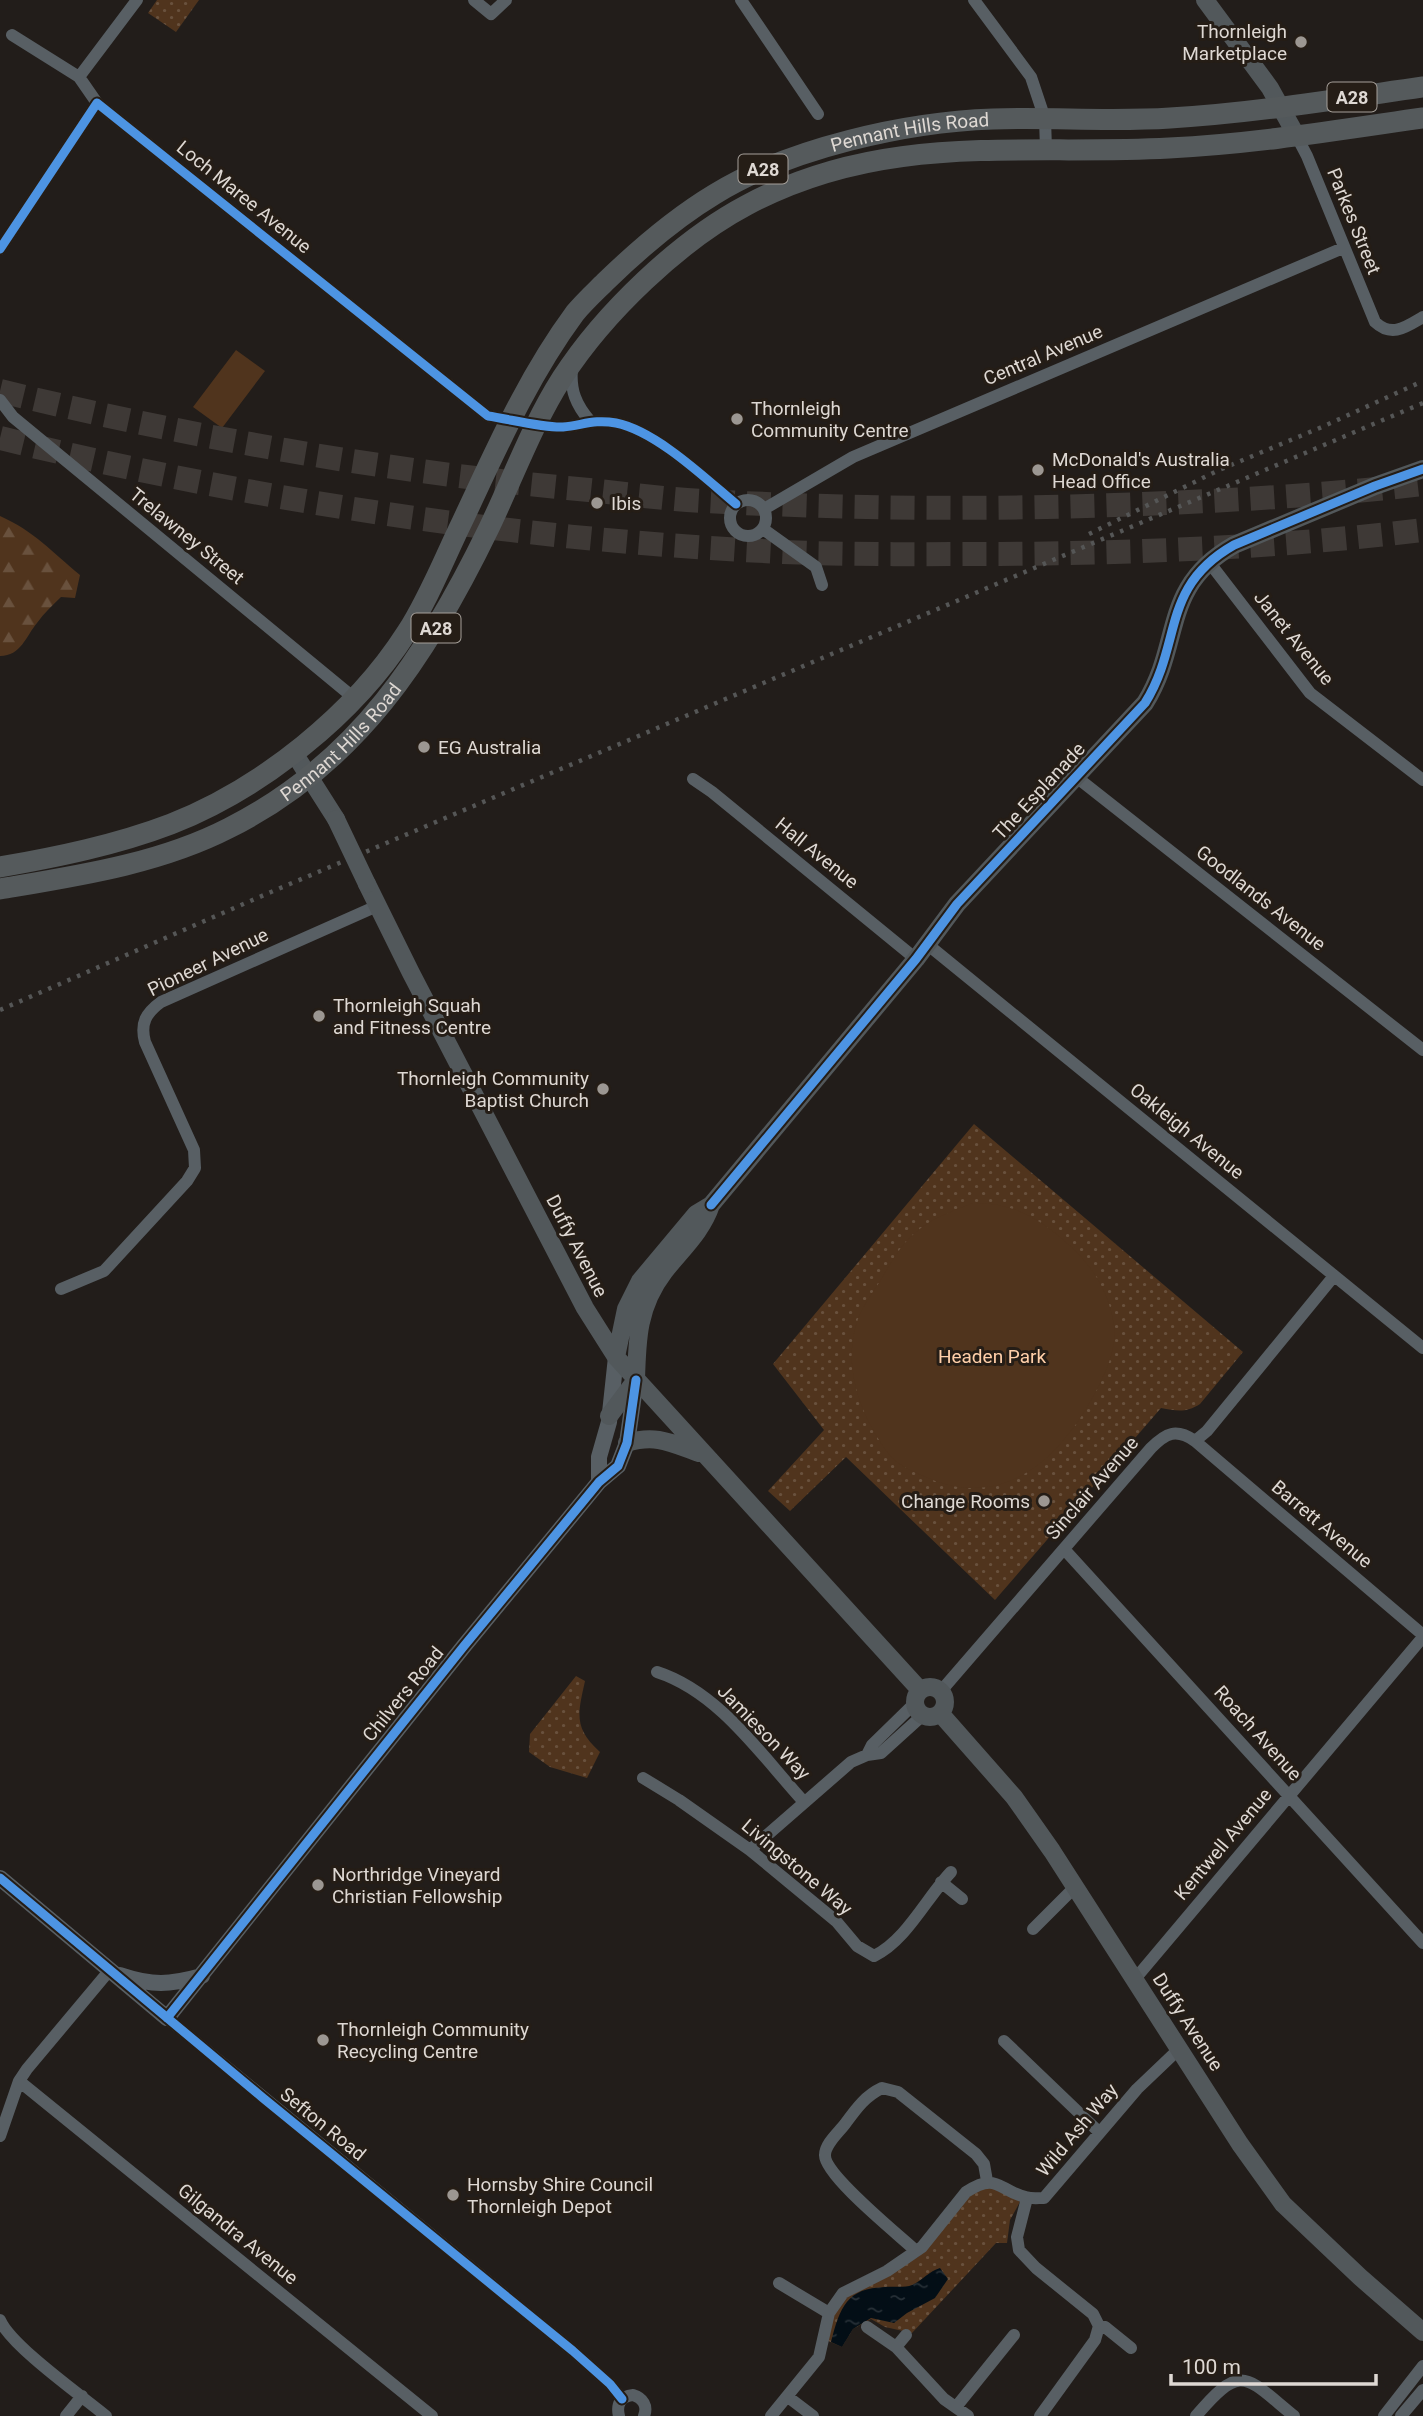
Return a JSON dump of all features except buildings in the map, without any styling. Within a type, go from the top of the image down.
[{"type":"highway","name":"Pennant Hills Road","points":[[0,867],[112,843],[171,824],[233,793],[294,753],[354,698],[407,633],[510,419],[536,370],[578,309],[630,257],[677,219],[716,193],[757,172],[794,158],[872,135],[981,120],[1168,118],[1281,108],[1423,87]]},
{"type":"highway","name":"Pennant Hills Road","points":[[0,889],[111,868],[190,846],[257,813],[310,778],[372,718],[425,647],[487,531],[537,423],[562,378],[601,327],[684,246],[713,225],[777,190],[807,177],[846,166],[928,152],[1165,149],[1423,118]]},
{"type":"main road","points":[[1205,0],[1270,88],[1296,135]]},
{"type":"main road","name":"The Esplanade","points":[[636,1380],[639,1325],[655,1285],[705,1222],[712,1205],[916,959],[957,904],[1139,710],[1160,674],[1177,609],[1191,583],[1209,562],[1234,545],[1375,486],[1423,469]]},
{"type":"main road","name":"Duffy Avenue","points":[[294,753],[336,819],[377,906],[585,1308],[616,1357],[925,1705],[1014,1797],[1180,2048],[1240,2144],[1283,2204],[1423,2332]]},
{"type":"main road","name":"The Esplanade","points":[[616,1357],[625,1309],[640,1281],[695,1214],[712,1205]]},
{"type":"main road","points":[[616,1357],[629,1335],[639,1325]]},
{"type":"main road","points":[[610,1416],[636,1380]]},
{"type":"main road","points":[[627,1443],[645,1438],[657,1439],[703,1454]]},
{"type":"main road","points":[[925,1705],[945,1705],[941,1691]]},
{"type":"street","points":[[12,35],[79,78],[137,0]]},
{"type":"street","points":[[474,0],[491,14],[506,0]]},
{"type":"street","points":[[741,0],[818,114]]},
{"type":"street","points":[[974,0],[1031,77],[1045,119],[1046,149]]},
{"type":"street","name":"Loch Maree Avenue","points":[[79,78],[97,103],[488,416],[510,419]]},
{"type":"street","points":[[0,249],[97,103]]},
{"type":"street","name":"Parkes Street","points":[[1296,135],[1375,322],[1387,330],[1395,331],[1423,317]]},
{"type":"street","name":"Central Avenue","points":[[764,509],[853,457],[1343,248]]},
{"type":"street","points":[[574,362],[571,385],[581,411],[590,421]]},
{"type":"street","name":"Trelawney Street","points":[[0,400],[23,425],[354,698]]},
{"type":"street","points":[[510,419],[562,427],[590,421],[617,423],[642,432],[673,453],[736,504]]},
{"type":"street","points":[[751,500],[764,509],[766,519],[763,529],[754,536],[737,533],[730,518],[736,504],[751,500]]},
{"type":"street","points":[[763,529],[816,567],[822,585]]},
{"type":"street","name":"Janet Avenue","points":[[1209,562],[1310,694],[1423,780]]},
{"type":"street","name":"Goodlands Avenue","points":[[1075,776],[1423,1050]]},
{"type":"street","name":"Hall Avenue","points":[[693,779],[916,959]]},
{"type":"street","name":"Pioneer Avenue","points":[[61,1289],[104,1271],[187,1181],[195,1168],[194,1150],[145,1042],[143,1024],[151,1009],[161,1002],[377,906]]},
{"type":"street","name":"Oakleigh Avenue","points":[[927,944],[1423,1348]]},
{"type":"street","points":[[1195,1441],[1230,1403],[1334,1276]]},
{"type":"street","points":[[599,1482],[599,1457],[610,1416],[616,1357]]},
{"type":"street","name":"Chilvers Road","points":[[167,2018],[464,1646],[599,1482],[618,1466],[627,1443],[636,1380]]},
{"type":"street","name":"Sinclair Avenue","points":[[941,1691],[1160,1440],[1178,1433],[1195,1441]]},
{"type":"street","name":"Barrett Avenue","points":[[1195,1441],[1423,1636]]},
{"type":"street","name":"Roach Avenue","points":[[1064,1549],[1423,1942]]},
{"type":"street","name":"Kentwell Avenue","points":[[1135,1979],[1423,1636]]},
{"type":"street","name":"Jamieson Way","points":[[657,1672],[686,1684],[719,1708],[804,1802]]},
{"type":"street","points":[[750,1850],[851,1762],[867,1755],[881,1753],[925,1705]]},
{"type":"street","name":"Livingstone Way","points":[[643,1778],[750,1850],[836,1921],[857,1946],[874,1956],[884,1952],[897,1940],[951,1872]]},
{"type":"street","name":"Sefton Road","points":[[0,1878],[109,1971],[573,2351],[610,2384],[622,2399],[633,2395],[639,2397],[646,2406],[644,2416]]},
{"type":"street","points":[[941,1882],[962,1899]]},
{"type":"street","points":[[1032,1929],[1075,1887]]},
{"type":"street","points":[[0,2136],[19,2081],[109,1971]]},
{"type":"street","name":"Sefton Road","points":[[109,1971],[149,1984],[169,1984],[202,1976]]},
{"type":"street","points":[[1004,2041],[1099,2132]]},
{"type":"street","name":"Wild Ash Way","points":[[987,2181],[1027,2198],[1044,2198],[1137,2090],[1180,2048]]},
{"type":"street","name":"Gilgandra Avenue","points":[[19,2081],[432,2416]]},
{"type":"street","points":[[771,2416],[819,2357],[829,2313],[848,2289],[887,2271],[916,2251],[966,2192],[987,2181],[984,2164],[976,2154],[898,2092],[882,2088],[865,2098],[828,2145],[824,2157],[826,2165],[858,2199],[916,2251]]},
{"type":"street","points":[[1027,2198],[1017,2238],[1018,2250],[1036,2269],[1093,2315],[1099,2326],[1095,2340],[1040,2416]]},
{"type":"street","points":[[779,2283],[829,2313]]},
{"type":"street","points":[[0,2320],[4,2330],[26,2351],[106,2416]]},
{"type":"street","points":[[1099,2326],[1105,2327],[1131,2348]]},
{"type":"street","points":[[867,2327],[897,2347],[944,2399],[968,2416]]},
{"type":"street","points":[[897,2347],[906,2335]]},
{"type":"street","points":[[956,2407],[1014,2335]]},
{"type":"street","points":[[1384,2416],[1423,2366]]},
{"type":"street","points":[[1196,2416],[1219,2389],[1234,2380],[1252,2383],[1294,2416]]},
{"type":"street","points":[[1401,2416],[1423,2390]]},
{"type":"street","points":[[66,2416],[82,2396]]},
{"type":"street","points":[[788,2397],[813,2416]]},
{"type":"street","points":[[619,2416],[618,2409],[622,2399]]},
{"type":"green space","points":[[157,0],[199,0],[176,32],[148,13]]},
{"type":"green space","points":[[236,350],[265,371],[222,428],[193,407]]},
{"type":"green space","points":[[0,516],[33,535],[80,575],[75,598],[61,597],[18,649],[0,656]]},
{"type":"green space","name":"Headen Park","points":[[974,1124],[1243,1352],[1200,1404],[1181,1410],[1161,1408],[995,1600],[846,1457],[790,1511],[768,1491],[824,1430],[773,1364]]},
{"type":"green space","points":[[973,1203],[1000,1205],[1025,1214],[1068,1244],[1085,1261],[1104,1290],[1114,1325],[1112,1353],[1102,1379],[1080,1418],[1064,1439],[1047,1458],[1027,1472],[1005,1483],[981,1488],[956,1486],[928,1478],[892,1458],[878,1439],[862,1407],[856,1390],[852,1355],[853,1337],[860,1314],[894,1257],[915,1233],[927,1224]]},
{"type":"green space","points":[[576,1676],[585,1681],[580,1711],[582,1727],[585,1735],[600,1752],[587,1778],[550,1767],[529,1752],[530,1734]]},
{"type":"green space","points":[[982,2184],[1021,2200],[1010,2220],[1007,2243],[996,2243],[912,2333],[885,2327],[871,2319],[853,2329],[842,2347],[826,2340],[834,2313],[848,2295],[918,2257],[967,2197]]},
{"type":"water","points":[[940,2268],[948,2279],[935,2298],[894,2323],[871,2318],[853,2329],[842,2347],[831,2342],[842,2309],[854,2296],[872,2288],[912,2285]]},
{"type":"tunnel","points":[[0,391],[146,424],[366,463],[515,483],[689,500],[868,507],[1033,507],[1248,499],[1423,484]]},
{"type":"tunnel","points":[[0,438],[193,481],[291,499],[487,527],[684,546],[837,554],[1105,552],[1264,545],[1423,530]]},
{"type":"railway","points":[[1089,534],[1219,470],[1423,381]]},
{"type":"railway","points":[[0,1010],[271,892],[1423,403]]},
{"type":"cycle path","points":[[0,249],[97,103],[488,416],[555,427],[602,422],[631,428],[663,445],[736,504]]},
{"type":"cycle path","points":[[711,1205],[916,959],[957,904],[1145,703],[1165,658],[1183,597],[1210,561],[1234,545],[1375,486],[1423,469]]},
{"type":"cycle path","points":[[167,2018],[464,1646],[599,1482],[618,1466],[627,1443],[636,1380]]},
{"type":"cycle path","points":[[0,1878],[263,2098],[573,2351],[610,2384],[622,2399]]},
{"type":"place","name":"Thornleigh Marketplace","points":[[1301,42]]},
{"type":"place","name":"Thornleigh Community Centre","points":[[737,419]]},
{"type":"place","name":"McDonald's Australia Head Office","points":[[1038,470]]},
{"type":"place","name":"Ibis","points":[[597,503]]},
{"type":"place","name":"EG Australia","points":[[424,747]]},
{"type":"place","name":"Thornleigh Squah and Fitness Centre","points":[[319,1016]]},
{"type":"place","name":"Thornleigh Community Baptist Church","points":[[603,1089]]},
{"type":"place","name":"Change Rooms","points":[[1044,1501]]},
{"type":"place","name":"Northridge Vineyard Christian Fellowship","points":[[318,1885]]},
{"type":"place","name":"Thornleigh Community Recycling Centre","points":[[323,2040]]},
{"type":"place","name":"Hornsby Shire Council Thornleigh Depot","points":[[453,2195]]}]
